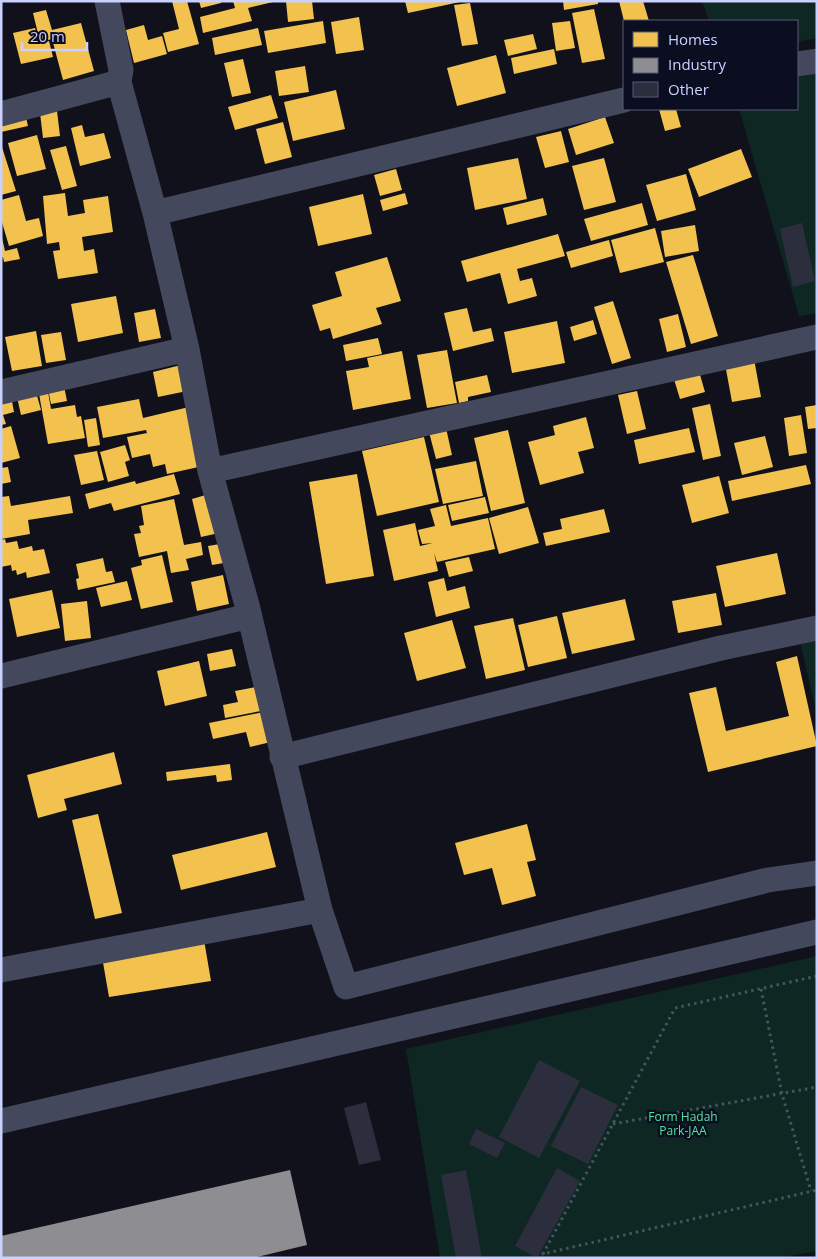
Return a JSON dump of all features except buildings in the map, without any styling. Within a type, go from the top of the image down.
[{"type":"street","points":[[107,1],[121,70],[119,82],[155,213],[187,348],[210,471],[249,616],[320,910],[346,987],[768,880],[817,873]]},
{"type":"street","points":[[798,64],[817,61]]},
{"type":"street","points":[[1,114],[119,82]]},
{"type":"street","points":[[155,213],[623,100]]},
{"type":"street","points":[[210,471],[817,337]]},
{"type":"street","points":[[1,392],[187,348]]},
{"type":"street","points":[[1,676],[249,616]]},
{"type":"street","points":[[282,757],[722,648],[817,628]]},
{"type":"street","points":[[3,963],[320,910]]},
{"type":"street","points":[[1,1121],[817,932]]},
{"type":"path","points":[[817,976],[675,1008],[543,1254],[817,1190]]},
{"type":"path","points":[[761,989],[782,1094],[811,1191]]},
{"type":"path","points":[[613,1124],[817,1088]]},
{"type":"green space","points":[[702,1],[817,1],[817,38],[798,42],[798,20],[709,20]]},
{"type":"green space","points":[[817,70],[817,313],[799,316],[739,110],[798,110],[798,75]]},
{"type":"green space","points":[[817,629],[817,715],[798,633]]},
{"type":"green space","name":"Form Hadah Park-JAA","points":[[817,956],[817,1251],[779,1258],[440,1258],[406,1049]]}]
